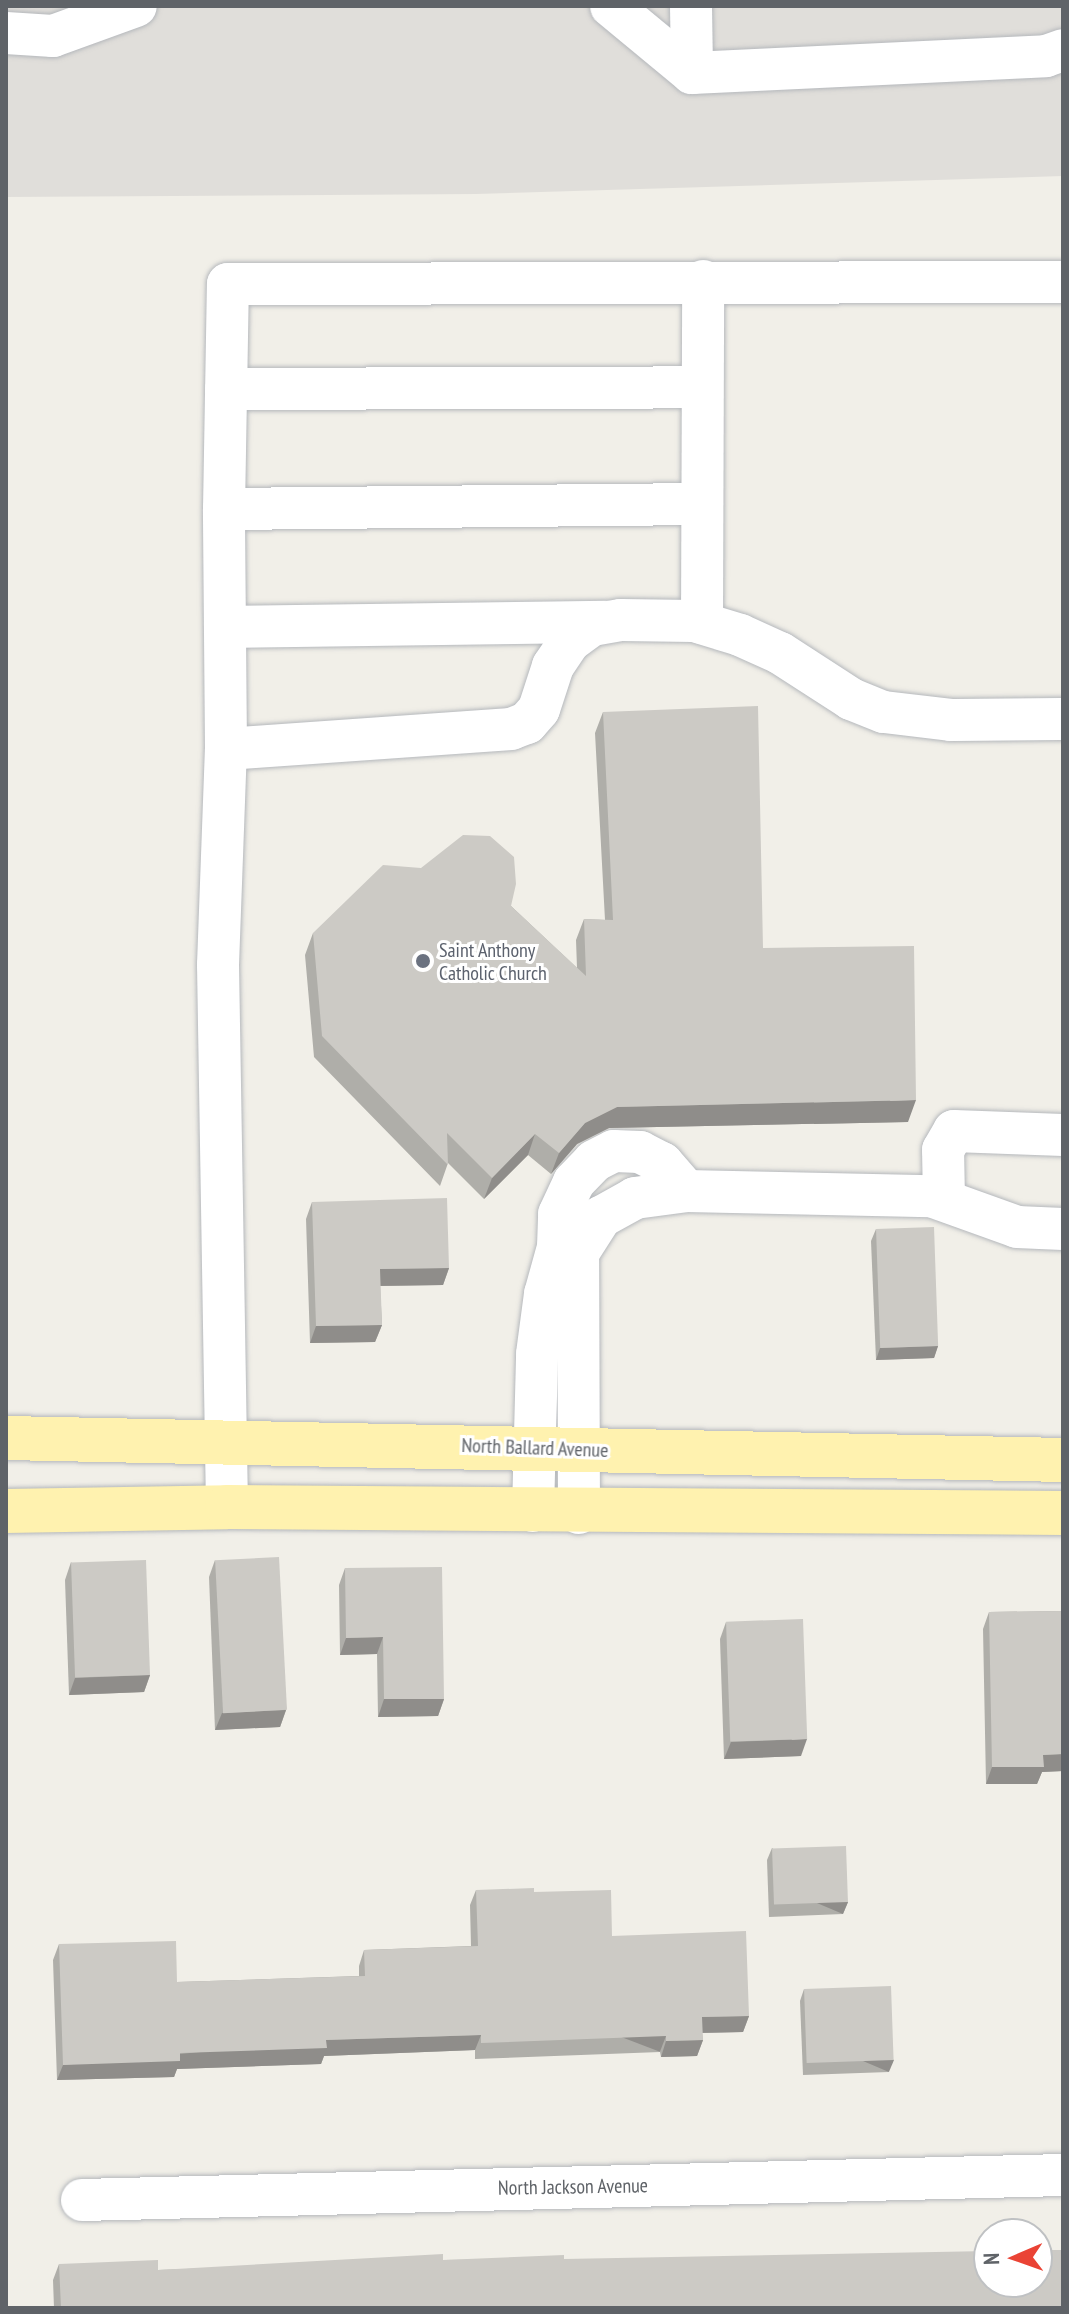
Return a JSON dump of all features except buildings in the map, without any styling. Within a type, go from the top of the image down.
[{"type":"main road","name":"North Ballard Avenue","points":[[6,1438],[1063,1460]]},
{"type":"main road","points":[[6,1511],[227,1507],[579,1513],[1063,1513]]},
{"type":"street","points":[[6,33],[53,36],[136,6]]},
{"type":"street","points":[[611,6],[692,73],[1046,56],[1063,50]]},
{"type":"street","points":[[691,6],[692,73]]},
{"type":"street","points":[[702,623],[703,281]]},
{"type":"street","points":[[227,1507],[218,965],[226,749],[224,509],[228,284],[1063,282]]},
{"type":"street","points":[[226,389],[702,387]]},
{"type":"street","points":[[224,509],[700,504]]},
{"type":"street","points":[[226,749],[511,729],[527,723],[539,709],[553,666],[570,641],[592,625],[609,622]]},
{"type":"street","points":[[225,627],[702,623],[740,635],[780,653],[851,699],[884,712],[951,720],[1063,719]]},
{"type":"street","points":[[944,1200],[943,1150],[954,1131],[1063,1135]]},
{"type":"street","points":[[533,1511],[537,1354],[545,1294],[568,1250],[601,1217],[635,1198],[686,1191],[931,1196],[1017,1227],[1063,1229]]},
{"type":"street","points":[[568,1250],[579,1513]]},
{"type":"street","name":"North Jackson Avenue","points":[[82,2200],[1063,2175]]},
{"type":"shaded area","points":[[6,6],[1063,6],[1063,176],[476,194],[6,197]]},
{"type":"place","name":"Saint Anthony Catholic Church","points":[[423,961]]}]
